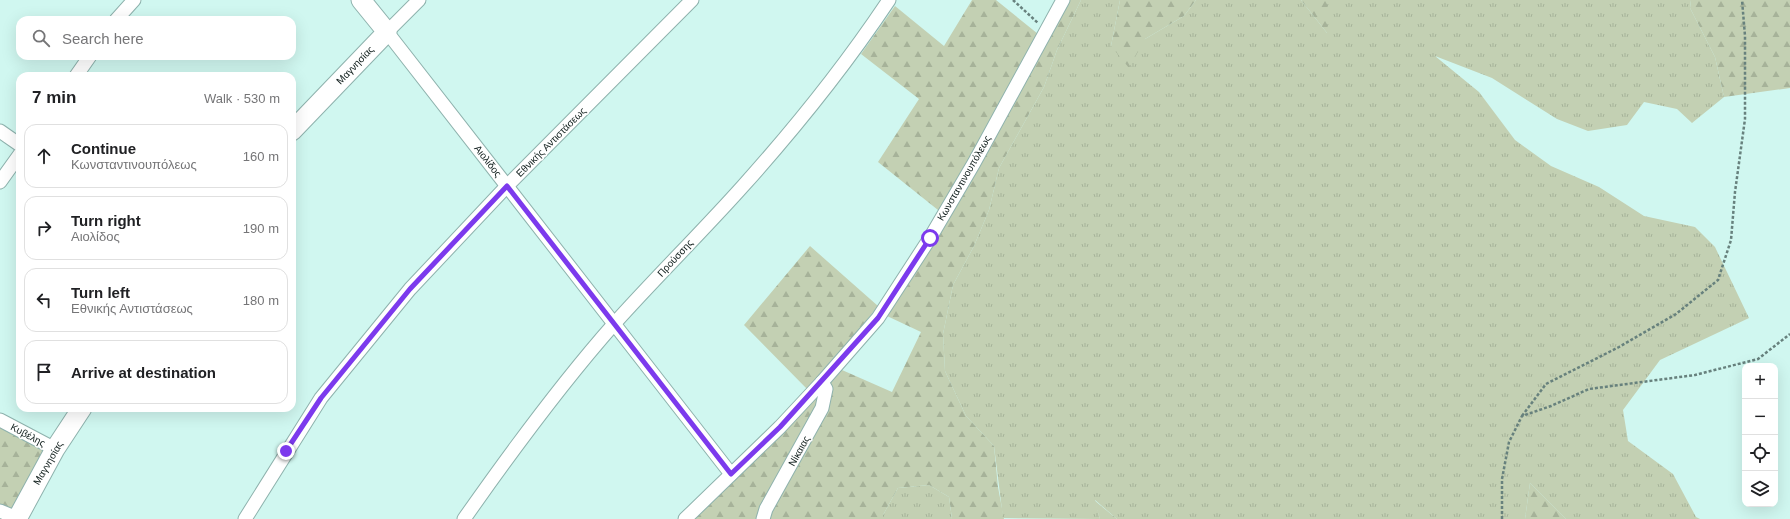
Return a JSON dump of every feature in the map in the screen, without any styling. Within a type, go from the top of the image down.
[{"type":"street","points":[[120,16],[134,0]]},
{"type":"street","name":"Αιολίδος","points":[[361,0],[731,474]]},
{"type":"street","name":"Μαγνησίας","points":[[296,127],[419,0]]},
{"type":"street","name":"Εθνικής Αντιστάσεως","points":[[245,519],[321,398],[410,289],[507,186],[692,0]]},
{"type":"street","name":"Προύσσης","points":[[464,519],[535,422],[614,324],[743,186],[817,99],[889,0]]},
{"type":"street","name":"Κωνσταντινουπόλεως","points":[[684,519],[780,427],[878,318],[930,238],[974,163],[1063,0]]},
{"type":"street","points":[[79,72],[87,60]]},
{"type":"street","points":[[0,131],[16,142]]},
{"type":"street","points":[[0,182],[16,160]]},
{"type":"street","name":"Νίκαιας","points":[[763,519],[766,509],[822,408],[826,389],[822,382]]},
{"type":"street","name":"Μαγνησίας","points":[[17,519],[55,449],[79,412]]},
{"type":"street","name":"Κυβέλης","points":[[0,420],[55,449]]},
{"type":"street","points":[[0,511],[17,519]]},
{"type":"path","points":[[1013,0],[1047,31]]},
{"type":"path","points":[[1502,519],[1502,479],[1509,442],[1522,416],[1546,384],[1619,347],[1676,314],[1718,280],[1731,240],[1735,192],[1745,119],[1745,36],[1742,0]]},
{"type":"path","points":[[1522,416],[1552,406],[1589,389],[1695,375],[1758,359],[1790,334]]},
{"type":"green space","points":[[972,0],[996,0],[1048,42],[1070,0],[1081,0],[1057,50],[1044,87],[999,168],[989,210],[974,246],[953,285],[943,334],[945,371],[966,416],[994,446],[998,487],[1004,519],[952,519],[949,497],[929,485],[898,488],[883,515],[883,519],[694,519],[807,389],[744,325],[810,246],[878,306],[834,361],[842,370],[892,392],[921,332],[887,316],[948,218],[878,162],[919,99],[861,54],[895,6],[944,46]]},
{"type":"green space","points":[[1081,0],[1120,0],[1111,46],[1145,39],[1184,16],[1196,0],[1301,0],[1327,33],[1327,0],[1691,0],[1690,8],[1715,57],[1724,97],[1692,123],[1677,109],[1644,102],[1627,125],[1588,131],[1557,119],[1492,78],[1435,56],[1479,92],[1515,140],[1551,166],[1599,187],[1644,216],[1695,227],[1715,247],[1749,318],[1660,360],[1623,410],[1628,441],[1673,474],[1696,517],[1700,519],[1566,519],[1530,483],[1525,519],[1117,519],[1095,500],[1100,519],[1003,518],[994,446],[966,416],[945,371],[943,334],[953,285],[974,246],[989,210],[999,168],[1044,87],[1057,50]]},
{"type":"green space","points":[[1120,0],[1196,0],[1184,16],[1145,39],[1129,68],[1111,46]]},
{"type":"green space","points":[[1301,0],[1327,0],[1327,33]]},
{"type":"green space","points":[[1691,0],[1790,0],[1790,88],[1724,97],[1715,57],[1690,8]]},
{"type":"green space","points":[[0,427],[47,452],[12,519],[0,519]]},
{"type":"green space","points":[[1530,483],[1566,519],[1525,519]]},
{"type":"green space","points":[[929,485],[949,497],[952,519],[883,519],[883,515],[898,488]]},
{"type":"green space","points":[[1094,500],[1117,519],[1100,519]]},
{"type":"route","points":[[286,451],[321,398],[410,289],[507,186],[731,474],[780,427],[878,318],[930,238]]}]
